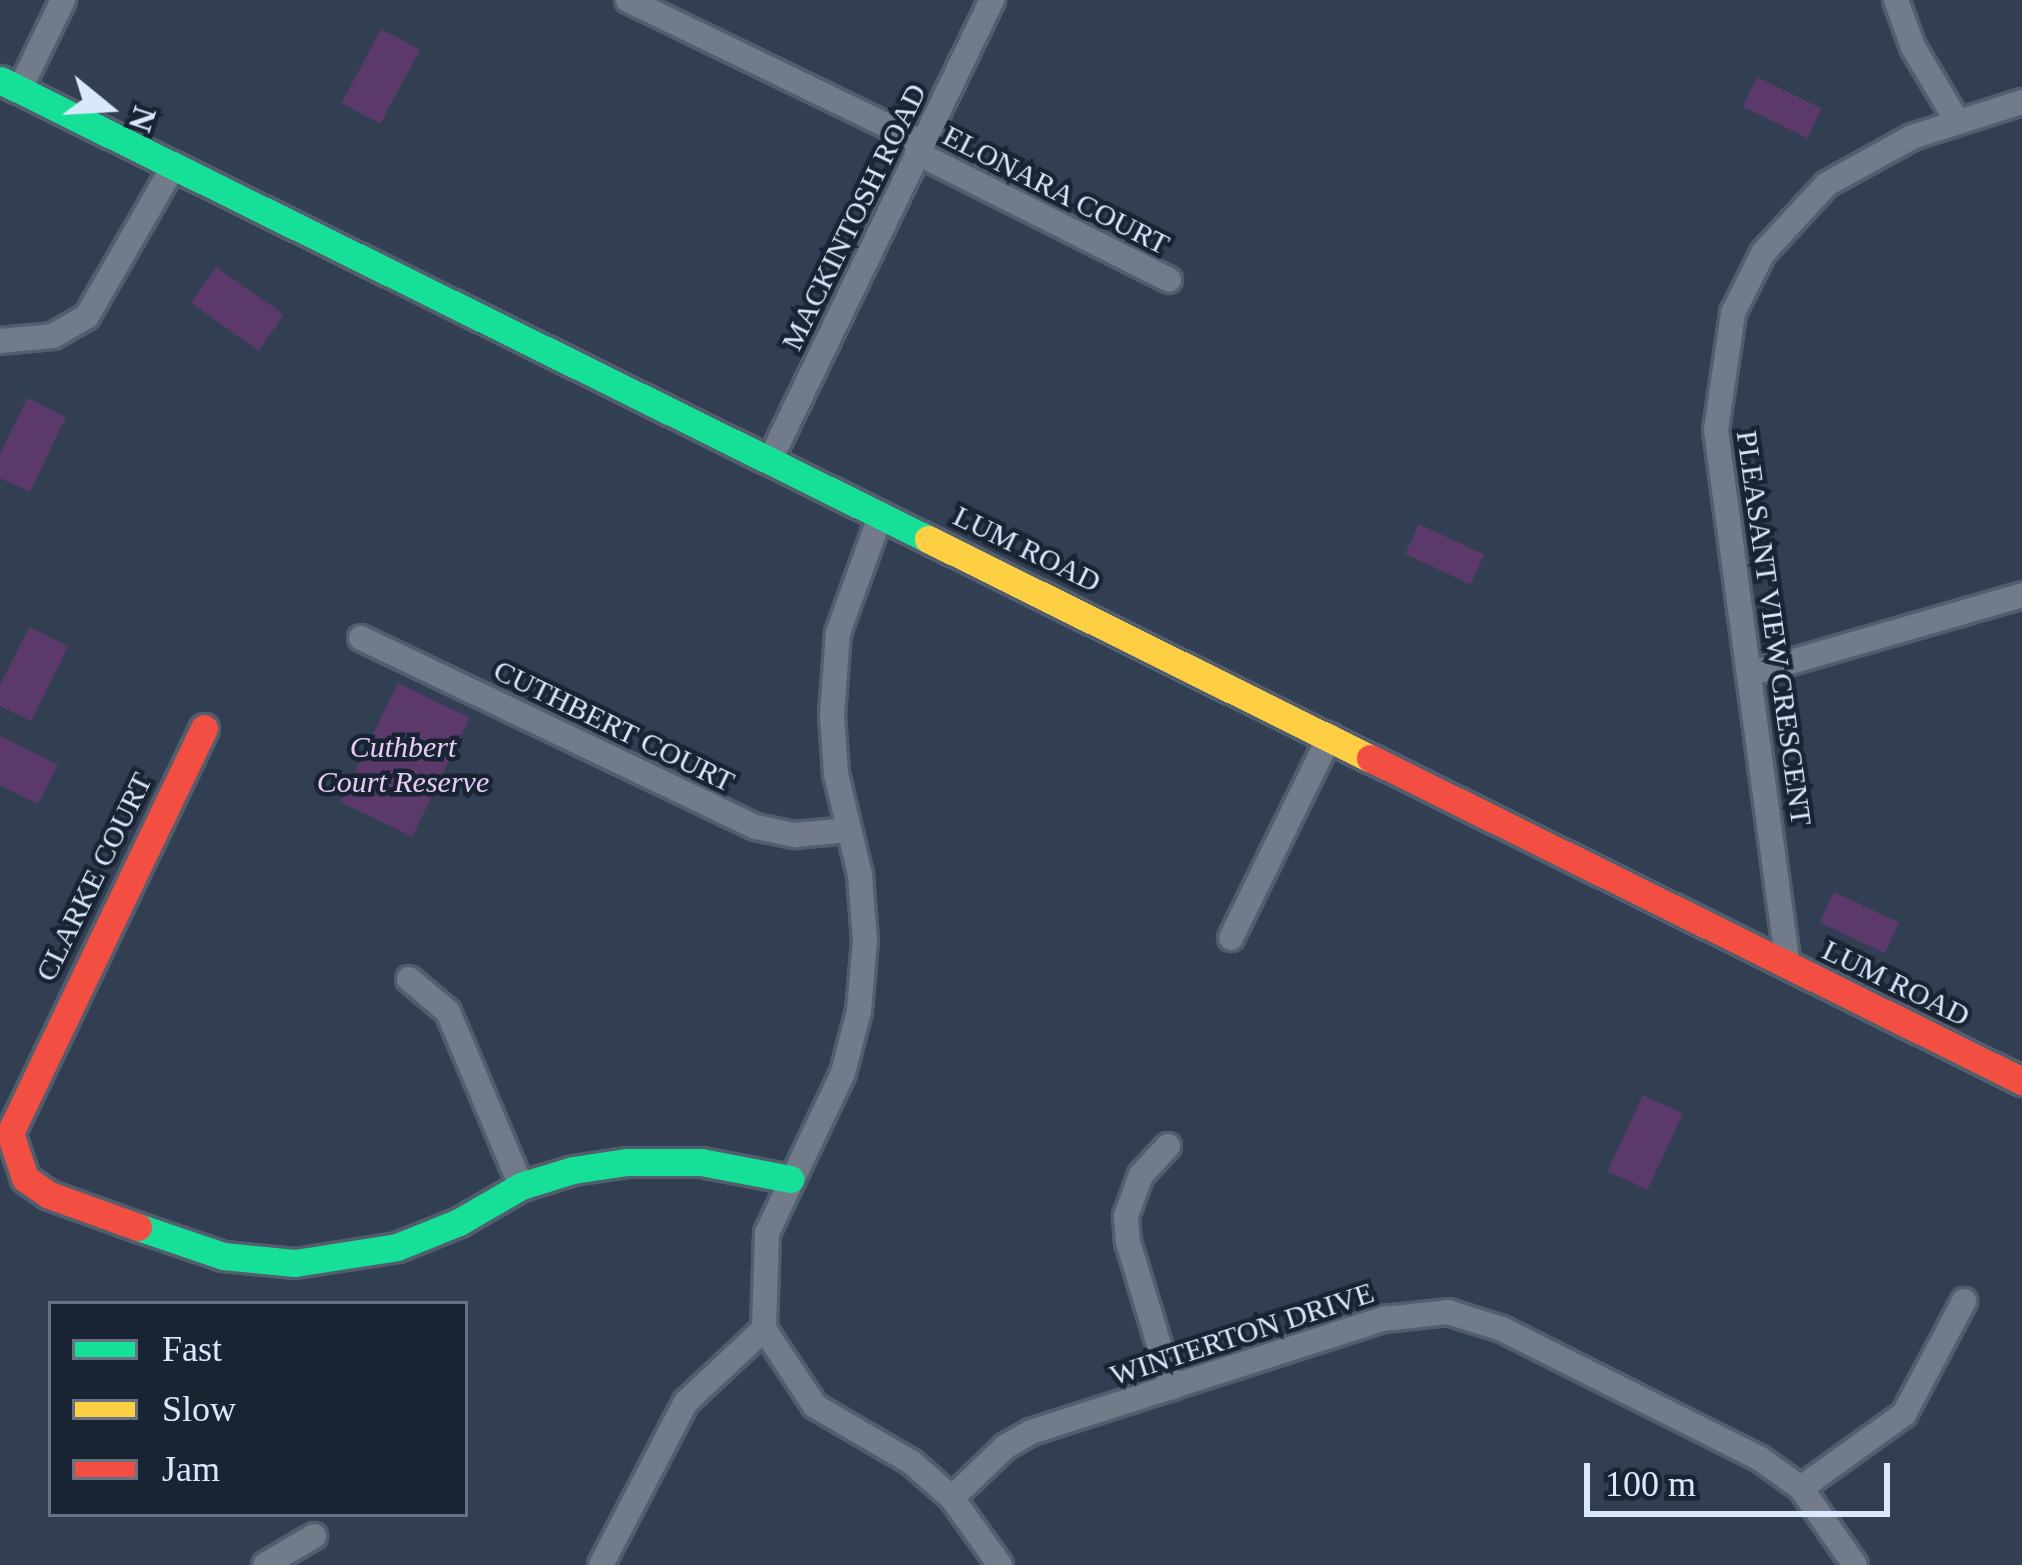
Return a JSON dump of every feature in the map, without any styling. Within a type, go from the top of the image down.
[{"type":"street","points":[[10,84],[63,0]]},
{"type":"street","name":"ELONARA COURT","points":[[628,0],[1169,280]]},
{"type":"street","name":"MACKINTOSH ROAD","points":[[770,460],[992,0]]},
{"type":"street","points":[[1896,0],[1913,47],[1957,121]]},
{"type":"street","name":"LUM ROAD","points":[[10,84],[172,169],[881,514],[2022,1082]]},
{"type":"street","name":"PLEASANT VIEW CRESCENT","points":[[1788,966],[1716,430],[1733,313],[1763,253],[1827,184],[1912,137],[2022,102]]},
{"type":"street","points":[[0,341],[53,336],[87,316],[172,169]]},
{"type":"street","points":[[881,514],[838,634],[832,715],[836,774],[865,940],[859,1011],[843,1073],[767,1233],[764,1329],[815,1406],[911,1462],[952,1498],[1000,1565]]},
{"type":"street","points":[[1749,674],[2022,595]]},
{"type":"street","name":"CUTHBERT COURT","points":[[361,638],[756,827],[795,836],[849,830]]},
{"type":"street","name":"CLARKE COURT","points":[[204,728],[17,1110],[13,1155],[25,1178],[50,1195],[99,1209],[161,1238],[223,1256],[296,1263],[397,1247],[459,1222],[521,1186],[627,1162],[701,1162],[790,1179]]},
{"type":"street","points":[[1231,938],[1330,736]]},
{"type":"street","points":[[409,979],[448,1012],[521,1186]]},
{"type":"street","points":[[1168,1146],[1141,1175],[1126,1216],[1128,1242],[1172,1388]]},
{"type":"street","points":[[1801,1488],[1904,1414],[1964,1301]]},
{"type":"street","name":"WINTERTON DRIVE","points":[[952,1498],[1005,1447],[1031,1432],[1384,1319],[1448,1312],[1502,1329],[1759,1458],[1801,1488],[1855,1565]]},
{"type":"street","points":[[602,1565],[686,1402],[764,1329]]},
{"type":"street","points":[[265,1565],[314,1536]]},
{"type":"green space","points":[[381,29],[420,50],[380,124],[342,103]]},
{"type":"green space","points":[[1757,77],[1822,109],[1807,138],[1743,107]]},
{"type":"green space","points":[[216,267],[284,315],[259,351],[191,303]]},
{"type":"green space","points":[[27,398],[66,417],[30,492],[0,478],[0,454]]},
{"type":"green space","points":[[1419,524],[1484,554],[1470,584],[1405,554]]},
{"type":"green space","points":[[29,627],[68,646],[31,721],[0,706],[0,685]]},
{"type":"green space","name":"Cuthbert Court Reserve","points":[[398,683],[470,718],[412,837],[340,802]]},
{"type":"green space","points":[[0,736],[58,765],[38,804],[0,785]]},
{"type":"green space","points":[[1834,892],[1899,922],[1885,953],[1820,923]]},
{"type":"green space","points":[[1643,1095],[1683,1114],[1647,1190],[1608,1171]]},
{"type":"traffic: fast","points":[[0,80],[928,539]]},
{"type":"traffic: fast","points":[[138,1227],[223,1256],[295,1263],[397,1247],[459,1222],[521,1186],[573,1170],[627,1162],[701,1162],[790,1179]]},
{"type":"traffic: slow","points":[[928,539],[1370,758]]},
{"type":"traffic: jam","points":[[138,1227],[49,1195],[25,1178],[10,1133],[204,728]]},
{"type":"traffic: jam","points":[[1370,758],[2022,1081]]}]
